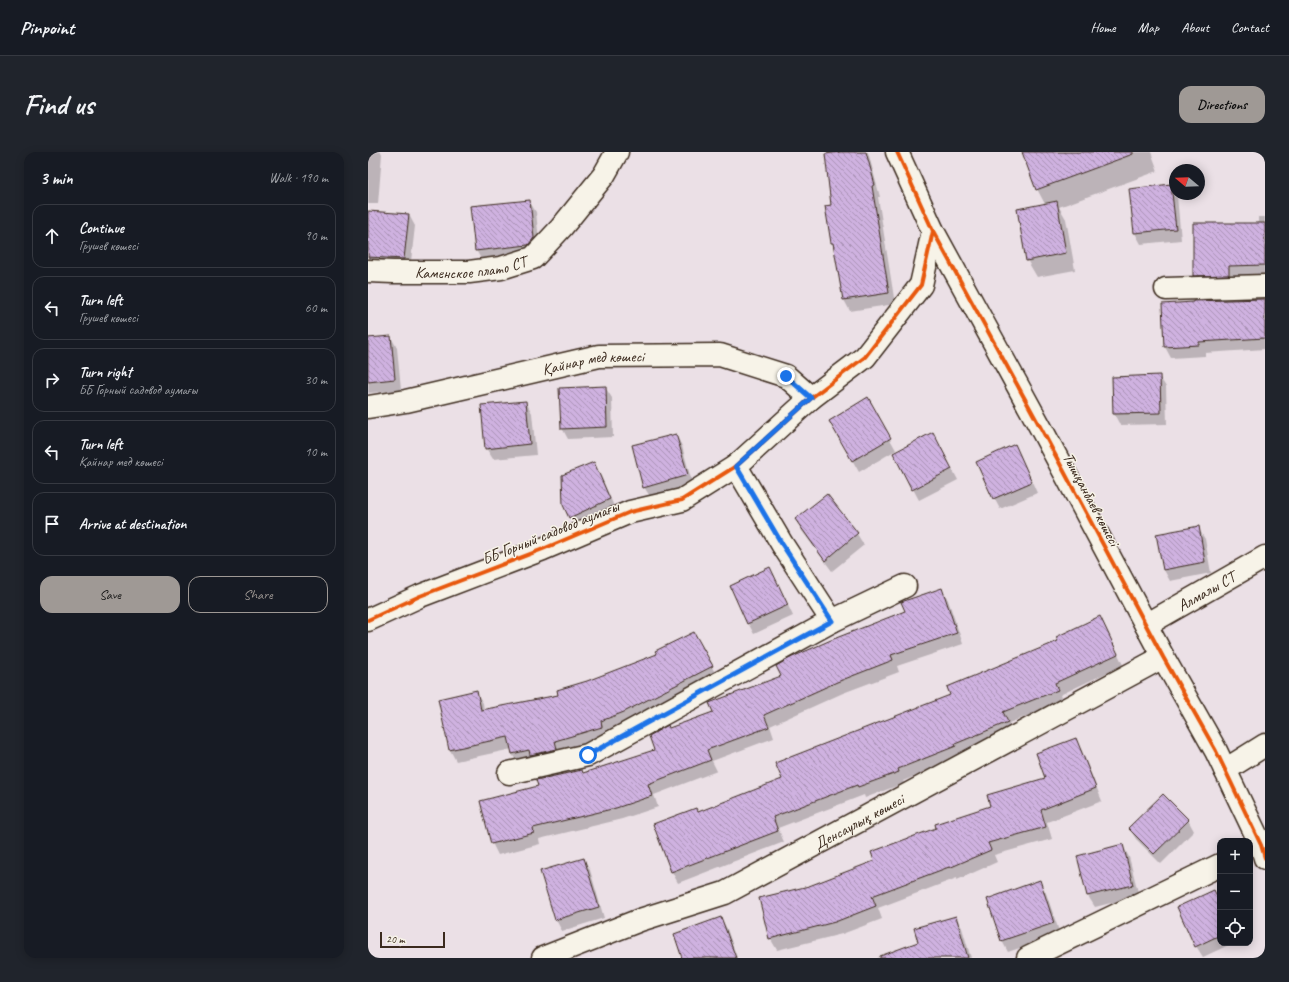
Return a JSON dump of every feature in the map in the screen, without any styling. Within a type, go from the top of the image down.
[{"type":"street","name":"Каменское плато СТ","points":[[368,271],[469,272],[502,268],[533,258],[560,228],[604,174],[617,152]]},
{"type":"street","name":"Тышқанбаев көшесі","points":[[897,152],[933,231],[1163,657],[1216,751],[1259,851]]},
{"type":"street","name":"ББ Горный садовод аумағы","points":[[368,620],[420,596],[543,549],[630,512],[682,500],[736,466],[811,398],[865,357],[921,285],[933,231]]},
{"type":"street","points":[[1166,289],[1265,286]]},
{"type":"street","name":"Қайнар мед көшесі","points":[[368,407],[406,401],[599,356],[720,355],[786,376],[811,398]]},
{"type":"street","points":[[736,466],[782,544],[832,621]]},
{"type":"street","name":"Алмалы СТ","points":[[1146,625],[1265,557]]},
{"type":"street","points":[[509,773],[588,755],[832,621],[905,586]]},
{"type":"street","name":"Денсаулық көшесі","points":[[543,958],[640,920],[725,893],[1163,657]]},
{"type":"street","points":[[1225,770],[1265,745]]},
{"type":"street","points":[[1028,958],[1217,866]]},
{"type":"building","points":[[841,152],[866,152],[875,185],[872,186],[889,293],[843,300],[825,206],[831,205],[825,154]]},
{"type":"building","points":[[1022,152],[1133,152],[1133,154],[1036,190]]},
{"type":"building","points":[[1169,184],[1169,200],[1173,200],[1176,229],[1134,233],[1129,189]]},
{"type":"building","points":[[530,200],[534,238],[528,245],[475,251],[470,206]]},
{"type":"building","points":[[1057,201],[1066,253],[1026,261],[1017,209]]},
{"type":"building","points":[[368,211],[409,214],[404,259],[368,257]]},
{"type":"building","points":[[1193,223],[1265,223],[1265,265],[1229,266],[1229,275],[1193,276]]},
{"type":"building","points":[[1265,299],[1265,338],[1199,342],[1199,345],[1164,347],[1162,304],[1193,301]]},
{"type":"building","points":[[391,336],[395,379],[368,382],[368,338]]},
{"type":"building","points":[[1160,375],[1161,413],[1113,414],[1112,377]]},
{"type":"building","points":[[606,386],[607,427],[561,429],[559,388]]},
{"type":"building","points":[[868,397],[891,438],[852,461],[829,421]]},
{"type":"building","points":[[526,401],[530,444],[485,449],[481,405]]},
{"type":"building","points":[[933,432],[952,469],[912,490],[893,453]]},
{"type":"building","points":[[676,434],[688,475],[643,488],[632,445]]},
{"type":"building","points":[[1015,444],[1032,482],[993,499],[976,462]]},
{"type":"building","points":[[594,462],[610,499],[569,518],[563,505],[562,475]]},
{"type":"building","points":[[827,494],[858,533],[825,561],[795,519]]},
{"type":"building","points":[[1199,526],[1205,562],[1163,570],[1156,534]]},
{"type":"building","points":[[770,567],[788,605],[747,624],[730,586]]},
{"type":"building","points":[[942,588],[957,633],[891,655],[893,660],[837,682],[764,715],[769,727],[707,750],[711,760],[648,784],[652,796],[616,808],[533,828],[534,833],[491,844],[480,801],[538,786],[536,780],[582,770],[583,773],[654,750],[649,736],[668,725],[669,728],[713,712],[709,703],[781,676],[776,666],[790,658],[905,611],[901,602]]},
{"type":"building","points":[[1100,616],[1118,654],[1055,683],[1058,690],[1003,712],[1008,722],[955,744],[956,746],[898,769],[899,772],[858,787],[857,785],[773,817],[778,831],[671,872],[653,824],[696,808],[698,812],[782,779],[775,763],[950,695],[947,687],[1058,641],[1056,637]]},
{"type":"building","points":[[694,632],[713,666],[624,712],[601,721],[602,727],[555,741],[557,749],[530,755],[529,750],[512,754],[508,737],[449,750],[438,699],[477,690],[481,710],[558,695],[557,690],[587,681],[657,654],[655,651]]},
{"type":"building","points":[[1076,738],[1096,788],[1041,810],[1046,827],[988,843],[991,850],[949,868],[872,896],[876,906],[835,922],[769,939],[759,898],[809,886],[874,861],[871,852],[936,828],[935,824],[990,806],[987,795],[1045,778],[1036,753]]},
{"type":"building","points":[[1163,794],[1189,820],[1154,854],[1128,828]]},
{"type":"building","points":[[1123,844],[1133,885],[1087,896],[1077,856]]},
{"type":"building","points":[[584,858],[599,907],[555,920],[540,871]]},
{"type":"building","points":[[1040,880],[1054,923],[1001,941],[987,899]]},
{"type":"building","points":[[1214,890],[1217,896],[1217,936],[1195,947],[1177,907]]},
{"type":"building","points":[[956,916],[968,958],[880,958],[880,956],[918,942],[914,928]]},
{"type":"building","points":[[721,917],[736,958],[682,958],[674,934]]},
{"type":"cycle path","points":[[897,152],[933,231],[1043,432],[1163,657],[1216,751],[1261,845],[1265,858]]},
{"type":"cycle path","points":[[368,620],[420,596],[543,549],[630,512],[682,500],[736,466],[811,398],[865,357],[921,285],[933,231]]},
{"type":"route","points":[[588,755],[832,621],[782,544],[736,466],[811,398],[786,376]]}]
